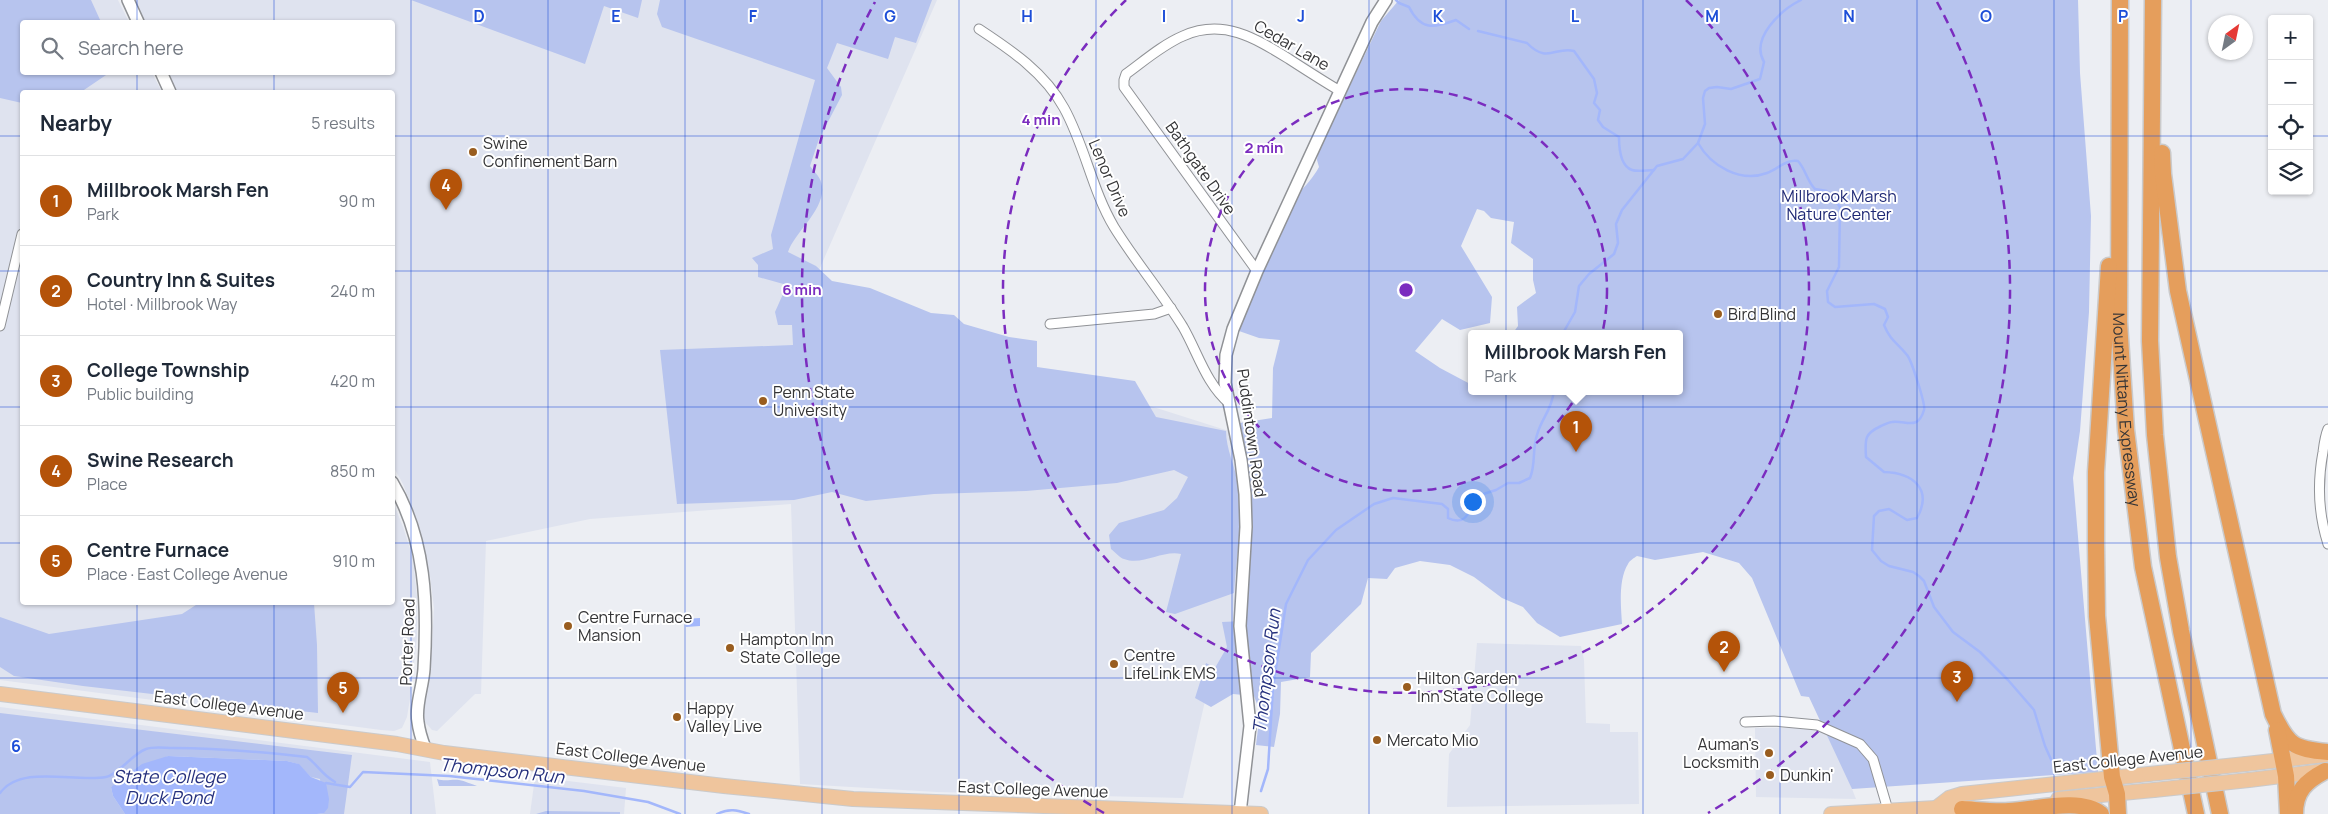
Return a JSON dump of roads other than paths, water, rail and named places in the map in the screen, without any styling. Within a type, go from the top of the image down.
[{"type":"highway","name":"Mount Nittany Expressway","points":[[2120,0],[2119,322],[2126,430],[2145,577],[2196,814]]},
{"type":"highway","name":"Mount Nittany Expressway","points":[[2153,0],[2150,341],[2155,435],[2168,557],[2179,622],[2220,814]]},
{"type":"highway","points":[[2160,0],[2163,174],[2178,291],[2284,760],[2288,814]]},
{"type":"highway","points":[[2118,814],[2117,794],[2112,777],[2097,616],[2096,472],[2111,242],[2113,104],[2120,32]]},
{"type":"highway","points":[[2273,714],[2283,734],[2291,743],[2327,762],[2303,785],[2296,801],[2295,814]]},
{"type":"highway","points":[[1962,809],[2008,811],[2078,806],[2091,808],[2101,814]]},
{"type":"main road","name":"East College Avenue","points":[[0,694],[425,748],[444,753],[853,799],[1261,814]]},
{"type":"main road","name":"East College Avenue","points":[[1936,808],[1944,800],[1962,794],[2284,760],[2327,762]]},
{"type":"main road","name":"East College Avenue","points":[[1831,814],[1936,808],[1962,809],[2117,794],[2286,776],[2327,762]]},
{"type":"street","points":[[128,0],[137,20]]},
{"type":"street","name":"Puddintown Road","points":[[1240,813],[1250,726],[1240,626],[1246,527],[1245,494],[1225,383],[1226,355],[1231,334],[1257,271],[1372,22],[1386,0]]},
{"type":"street","name":"Cedar Lane","points":[[1124,80],[1126,74],[1182,36],[1200,30],[1219,28],[1237,31],[1254,38],[1340,91]]},
{"type":"street","name":"Lenor Drive","points":[[979,29],[1013,52],[1040,76],[1064,108],[1097,193],[1115,227],[1171,308],[1201,361],[1211,384],[1230,404]]},
{"type":"street","points":[[162,75],[169,90]]},
{"type":"street","name":"Bathgate Drive","points":[[1124,80],[1124,87],[1257,271]]},
{"type":"street","points":[[0,326],[20,242]]},
{"type":"street","points":[[1050,324],[1145,315],[1171,308]]},
{"type":"street","points":[[2328,429],[2319,474],[2318,493],[2320,512],[2328,544]]},
{"type":"street","name":"Porter Road","points":[[395,488],[418,546],[425,590],[426,631],[417,721],[425,748]]},
{"type":"street","points":[[1745,722],[1774,721],[1817,725],[1860,744],[1871,754],[1888,810]]},
{"type":"water","points":[[700,618],[700,626],[686,627],[685,619]]},
{"type":"water","name":"State College Duck Pond","points":[[168,756],[287,761],[299,764],[311,777],[326,783],[329,799],[328,808],[324,813],[317,814],[125,814],[113,796],[111,787],[142,764]]},
{"type":"waterway","points":[[1396,0],[1409,7],[1423,24],[1435,26],[1456,20],[1469,29]]},
{"type":"waterway","points":[[1801,0],[1777,18],[1764,34],[1761,44],[1764,62],[1760,79],[1731,89],[1717,87],[1709,88],[1705,91],[1703,98],[1705,124],[1698,143],[1710,159],[1718,165],[1737,174],[1747,176],[1757,176],[1786,163],[1798,161],[1815,189],[1827,191],[1840,207],[1839,267],[1827,291],[1828,302],[1835,307],[1874,304],[1885,309],[1888,317],[1884,325],[1892,339],[1909,358],[1924,406],[1921,416],[1915,422],[1889,422],[1875,429],[1867,438],[1866,457],[1884,472],[1894,473],[1911,479],[1917,484],[1923,499],[1917,518],[1907,520],[1889,509],[1879,511],[1874,516],[1872,550],[1881,561],[1889,566],[1913,572],[1919,576],[1924,581],[1934,607],[1953,632],[1980,652],[2034,710],[2045,746],[2054,766]]},
{"type":"waterway","points":[[1478,31],[1527,43],[1540,52],[1574,51],[1594,79],[1597,93],[1594,103],[1600,110],[1598,120],[1603,127],[1619,137],[1621,156],[1625,165],[1634,171],[1654,170]]},
{"type":"waterway","name":"Thompson Run","points":[[1565,330],[1575,312],[1579,286],[1589,274],[1614,254],[1618,243],[1616,224],[1622,210],[1657,166],[1683,159],[1698,143]]},
{"type":"waterway","name":"Thompson Run","points":[[1261,791],[1268,769],[1273,687],[1286,604],[1308,560],[1336,530],[1374,504],[1393,498],[1442,504],[1448,509],[1448,518],[1460,520],[1467,515],[1477,496],[1496,490],[1508,483],[1519,483],[1530,478],[1539,429],[1551,404],[1553,395]]},
{"type":"waterway","points":[[0,793],[9,784],[21,779],[50,776],[106,777],[136,755],[149,748],[156,747],[257,752],[307,757],[326,776],[335,782]]},
{"type":"waterway","name":"Thompson Run","points":[[326,783],[350,787],[363,772],[449,776],[584,791],[648,802],[680,814]]},
{"type":"waterway","name":"Thompson Run","points":[[717,814],[733,810],[749,814]]},
{"type":"place","name":"Swine Confinement Barn","points":[[473,152]]},
{"type":"place","name":"Swine Research","points":[[446,210]]},
{"type":"place","name":"Bird Blind","points":[[1718,314]]},
{"type":"place","name":"Penn State University","points":[[763,401]]},
{"type":"place","name":"Millbrook Marsh Fen","points":[[1576,452]]},
{"type":"place","name":"Centre Furnace Mansion","points":[[568,626]]},
{"type":"place","name":"Hampton Inn State College","points":[[730,648]]},
{"type":"place","name":"Centre LifeLink EMS","points":[[1114,664]]},
{"type":"place","name":"Country Inn & Suites","points":[[1724,672]]},
{"type":"place","name":"Hilton Garden Inn State College","points":[[1407,687]]},
{"type":"place","name":"College Township","points":[[1957,702]]},
{"type":"place","name":"Centre Furnace","points":[[343,713]]},
{"type":"place","name":"Happy Valley Live","points":[[677,717]]},
{"type":"place","name":"Mercato Mio","points":[[1377,740]]},
{"type":"place","name":"Auman's Locksmith","points":[[1769,753]]},
{"type":"place","name":"Dunkin'","points":[[1770,775]]},
{"type":"park label","name":"Millbrook Marsh Nature Center","points":[[1839,205]]}]
